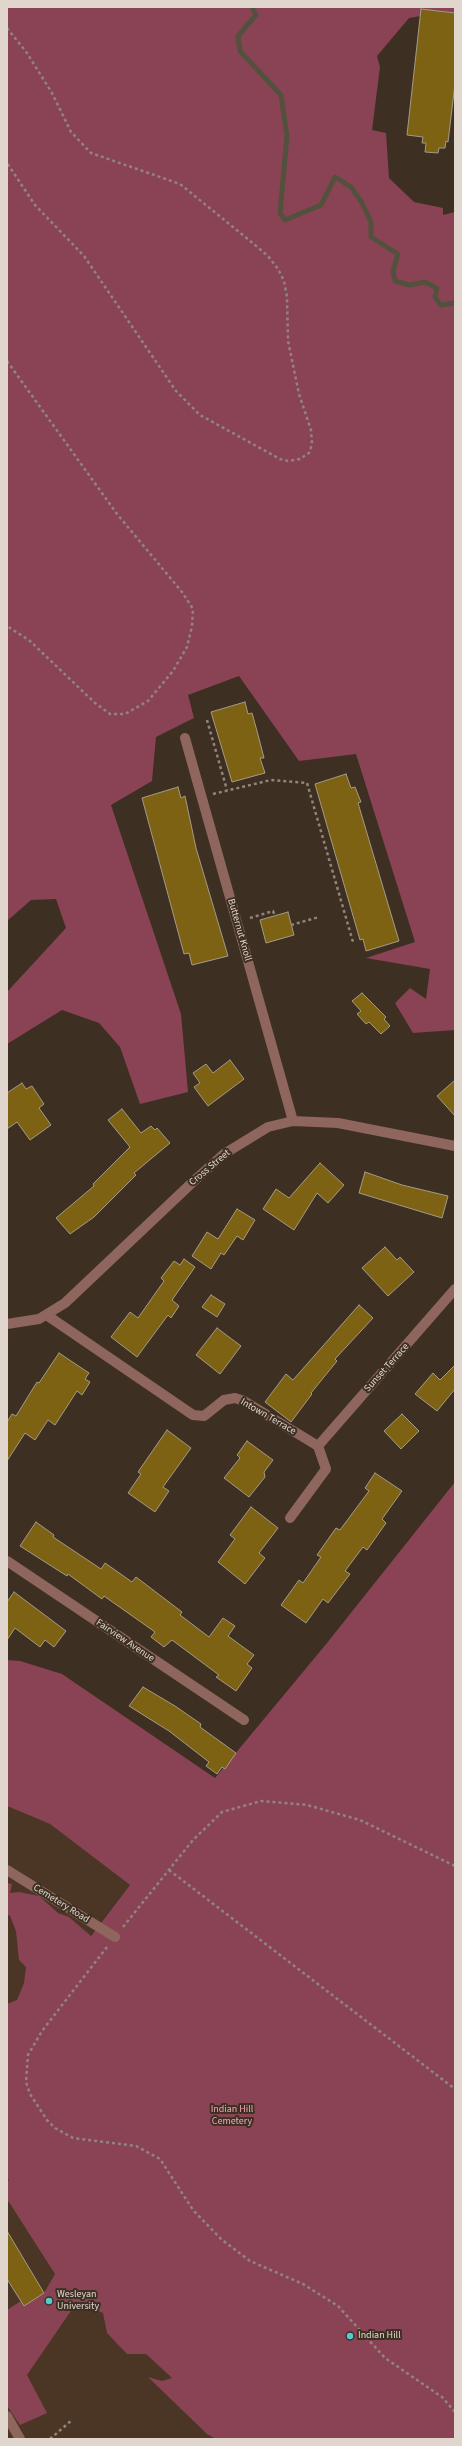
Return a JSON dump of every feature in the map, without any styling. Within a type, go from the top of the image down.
[{"type":"street","name":"Butternut Knoll","points":[[185,738],[293,1121]]},
{"type":"street","name":"Cross Street","points":[[7,1324],[30,1322],[48,1316],[65,1303],[224,1154],[268,1128],[293,1121],[338,1123],[455,1146]]},
{"type":"street","name":"Sunset Terrace","points":[[318,1446],[455,1289]]},
{"type":"street","name":"Intown Terrace","points":[[48,1316],[194,1415],[204,1416],[224,1400],[235,1398],[244,1401],[318,1446]]},
{"type":"street","points":[[290,1518],[326,1469],[318,1446]]},
{"type":"street","name":"Fairview Avenue","points":[[7,1561],[244,1720]]},
{"type":"street","name":"Cemetery Road","points":[[7,1870],[115,1937]]},
{"type":"street","points":[[7,2416],[20,2439]]},
{"type":"path","points":[[7,28],[27,53],[52,92],[71,132],[91,153],[180,184],[268,256],[278,269],[284,281],[287,297],[288,341],[291,357],[299,394],[311,430],[312,444],[309,453],[300,459],[288,461],[280,459],[200,416],[176,391],[84,256],[35,205],[7,163]]},
{"type":"path","points":[[7,361],[117,514],[182,592],[193,609],[192,626],[187,648],[173,671],[148,701],[125,714],[110,714],[95,703],[30,641],[7,626]]},
{"type":"path","points":[[207,720],[227,790]]},
{"type":"path","points":[[202,797],[271,780],[307,783],[353,942]]},
{"type":"path","points":[[237,922],[273,911],[275,916]]},
{"type":"path","points":[[291,926],[319,917]]},
{"type":"path","points":[[455,1866],[360,1820],[307,1805],[261,1801],[222,1812],[193,1840],[42,2031],[28,2055],[26,2082],[30,2094],[55,2128],[73,2138],[136,2146],[160,2159],[193,2210],[221,2239],[250,2261],[303,2284],[338,2306],[385,2358],[442,2397],[455,2412]]},
{"type":"path","points":[[169,1870],[455,2089]]},
{"type":"path","points":[[50,2439],[72,2420]]},
{"type":"shaded area","points":[[7,1806],[50,1824],[130,1885],[7,2041]]},
{"type":"shaded area","name":"Wesleyan University","points":[[7,2177],[78,2289],[236,2439],[7,2439]]},
{"type":"green space","points":[[7,7],[455,7],[455,13],[421,9],[421,16],[409,18],[377,56],[380,67],[372,130],[386,133],[389,178],[414,202],[443,208],[443,215],[455,212],[455,1030],[413,1033],[395,1003],[410,988],[426,999],[430,969],[366,958],[415,942],[356,754],[299,761],[239,676],[188,695],[194,718],[156,737],[152,781],[111,805],[181,1014],[188,1092],[140,1104],[120,1047],[99,1023],[62,1010],[7,1044],[7,992],[66,928],[56,899],[31,900],[7,921]]},
{"type":"green space","name":"Indian Hill Cemetery","points":[[455,1482],[455,2439],[216,2439],[207,2434],[148,2377],[162,2381],[172,2378],[146,2354],[127,2354],[107,2333],[103,2313],[77,2302],[27,2375],[47,2413],[20,2425],[7,2406],[7,2310],[21,2301],[24,2306],[44,2293],[55,2274],[9,2202],[7,2203],[7,2181],[9,2181],[7,2177],[7,2004],[17,2000],[24,1983],[26,1967],[19,1960],[16,1931],[10,1916],[7,1914],[7,1883],[12,1884],[10,1893],[19,1892],[39,1896],[58,1913],[69,1917],[91,1936],[130,1885],[50,1824],[7,1806],[7,1660],[20,1661],[62,1674],[215,1778],[327,1643]]},
{"type":"building","points":[[421,9],[455,13],[455,84],[448,142],[446,141],[445,148],[439,148],[438,153],[425,152],[426,143],[422,143],[423,137],[407,135]]},
{"type":"building","points":[[245,702],[248,714],[252,713],[264,758],[260,758],[265,773],[232,782],[211,712]]},
{"type":"building","points":[[346,774],[351,788],[355,787],[361,802],[358,803],[399,941],[366,951],[363,939],[360,940],[315,784]]},
{"type":"building","points":[[178,787],[181,798],[185,796],[196,848],[228,956],[192,965],[189,953],[184,954],[142,798]]},
{"type":"building","points":[[288,912],[294,935],[266,943],[260,920]]},
{"type":"building","points":[[362,993],[386,1017],[384,1019],[390,1026],[381,1034],[369,1022],[366,1024],[357,1014],[361,1011],[352,1001]]},
{"type":"building","points":[[230,1060],[244,1079],[208,1106],[194,1087],[200,1083],[193,1073],[206,1064],[213,1073]]},
{"type":"building","points":[[455,1080],[455,1116],[437,1096]]},
{"type":"building","points":[[22,1083],[26,1089],[32,1086],[44,1104],[39,1108],[51,1125],[30,1140],[17,1122],[7,1129],[7,1093]]},
{"type":"building","points":[[122,1109],[141,1133],[151,1126],[155,1130],[157,1128],[170,1143],[134,1173],[136,1175],[94,1217],[70,1234],[56,1218],[94,1186],[93,1184],[130,1147],[108,1120]]},
{"type":"building","points":[[320,1163],[344,1185],[328,1203],[317,1193],[294,1230],[263,1209],[276,1189],[289,1198]]},
{"type":"building","points":[[365,1172],[402,1185],[448,1196],[442,1218],[359,1193]]},
{"type":"building","points":[[237,1209],[255,1220],[243,1240],[237,1236],[224,1255],[221,1253],[211,1269],[192,1256],[207,1232],[218,1239]]},
{"type":"building","points":[[385,1247],[397,1260],[400,1257],[414,1272],[388,1296],[362,1268]]},
{"type":"building","points":[[184,1259],[195,1267],[172,1300],[179,1306],[171,1318],[168,1315],[137,1357],[111,1337],[130,1312],[138,1318],[164,1281],[161,1278],[174,1261],[180,1265]]},
{"type":"building","points":[[211,1295],[225,1304],[217,1317],[202,1307]]},
{"type":"building","points":[[359,1305],[373,1318],[335,1359],[337,1361],[311,1393],[312,1394],[291,1422],[265,1402],[286,1374],[293,1380]]},
{"type":"building","points":[[217,1328],[241,1346],[220,1374],[196,1355]]},
{"type":"building","points":[[59,1353],[89,1373],[85,1379],[90,1382],[82,1395],[77,1391],[55,1425],[48,1420],[35,1440],[25,1433],[7,1461],[7,1422],[12,1414],[16,1416],[37,1382],[39,1383]]},
{"type":"building","points":[[455,1365],[455,1389],[437,1411],[415,1394],[433,1373],[440,1380]]},
{"type":"building","points":[[402,1414],[419,1431],[401,1449],[384,1431]]},
{"type":"building","points":[[167,1430],[191,1448],[163,1487],[169,1491],[155,1512],[128,1493],[141,1474],[138,1472]]},
{"type":"building","points":[[247,1441],[273,1460],[264,1472],[265,1477],[249,1497],[224,1478],[240,1458],[237,1455]]},
{"type":"building","points":[[375,1473],[402,1491],[382,1519],[386,1523],[367,1550],[363,1547],[345,1571],[350,1574],[328,1603],[323,1599],[306,1623],[281,1605],[299,1580],[303,1583],[321,1557],[317,1555],[336,1528],[340,1530],[369,1491],[365,1488]]},
{"type":"building","points":[[251,1507],[278,1528],[259,1553],[265,1558],[245,1584],[218,1562],[235,1539],[230,1535]]},
{"type":"building","points":[[36,1522],[54,1535],[53,1537],[101,1569],[105,1563],[132,1582],[136,1577],[182,1612],[180,1615],[209,1637],[223,1618],[235,1626],[228,1636],[254,1655],[247,1664],[252,1668],[236,1691],[216,1677],[219,1675],[172,1640],[164,1647],[151,1637],[155,1632],[104,1596],[102,1599],[68,1574],[67,1576],[20,1546]]},
{"type":"building","points":[[14,1592],[66,1631],[54,1647],[45,1640],[40,1647],[15,1628],[7,1640],[7,1602]]},
{"type":"building","points":[[143,1687],[201,1724],[200,1727],[236,1753],[225,1769],[222,1767],[217,1774],[206,1766],[209,1762],[169,1731],[129,1706]]},
{"type":"building","points":[[7,2231],[44,2293],[24,2306],[7,2279]]},
{"type":"waterway","points":[[252,7],[256,15],[238,36],[240,51],[281,95],[287,136],[280,213],[285,220],[321,205],[335,177],[351,187],[361,201],[371,222],[371,237],[398,254],[393,271],[395,281],[409,285],[425,282],[437,288],[435,297],[441,305],[455,303]]},
{"type":"place","name":"Wesleyan University","points":[[49,2301]]},
{"type":"place","name":"Indian Hill","points":[[350,2336]]}]
